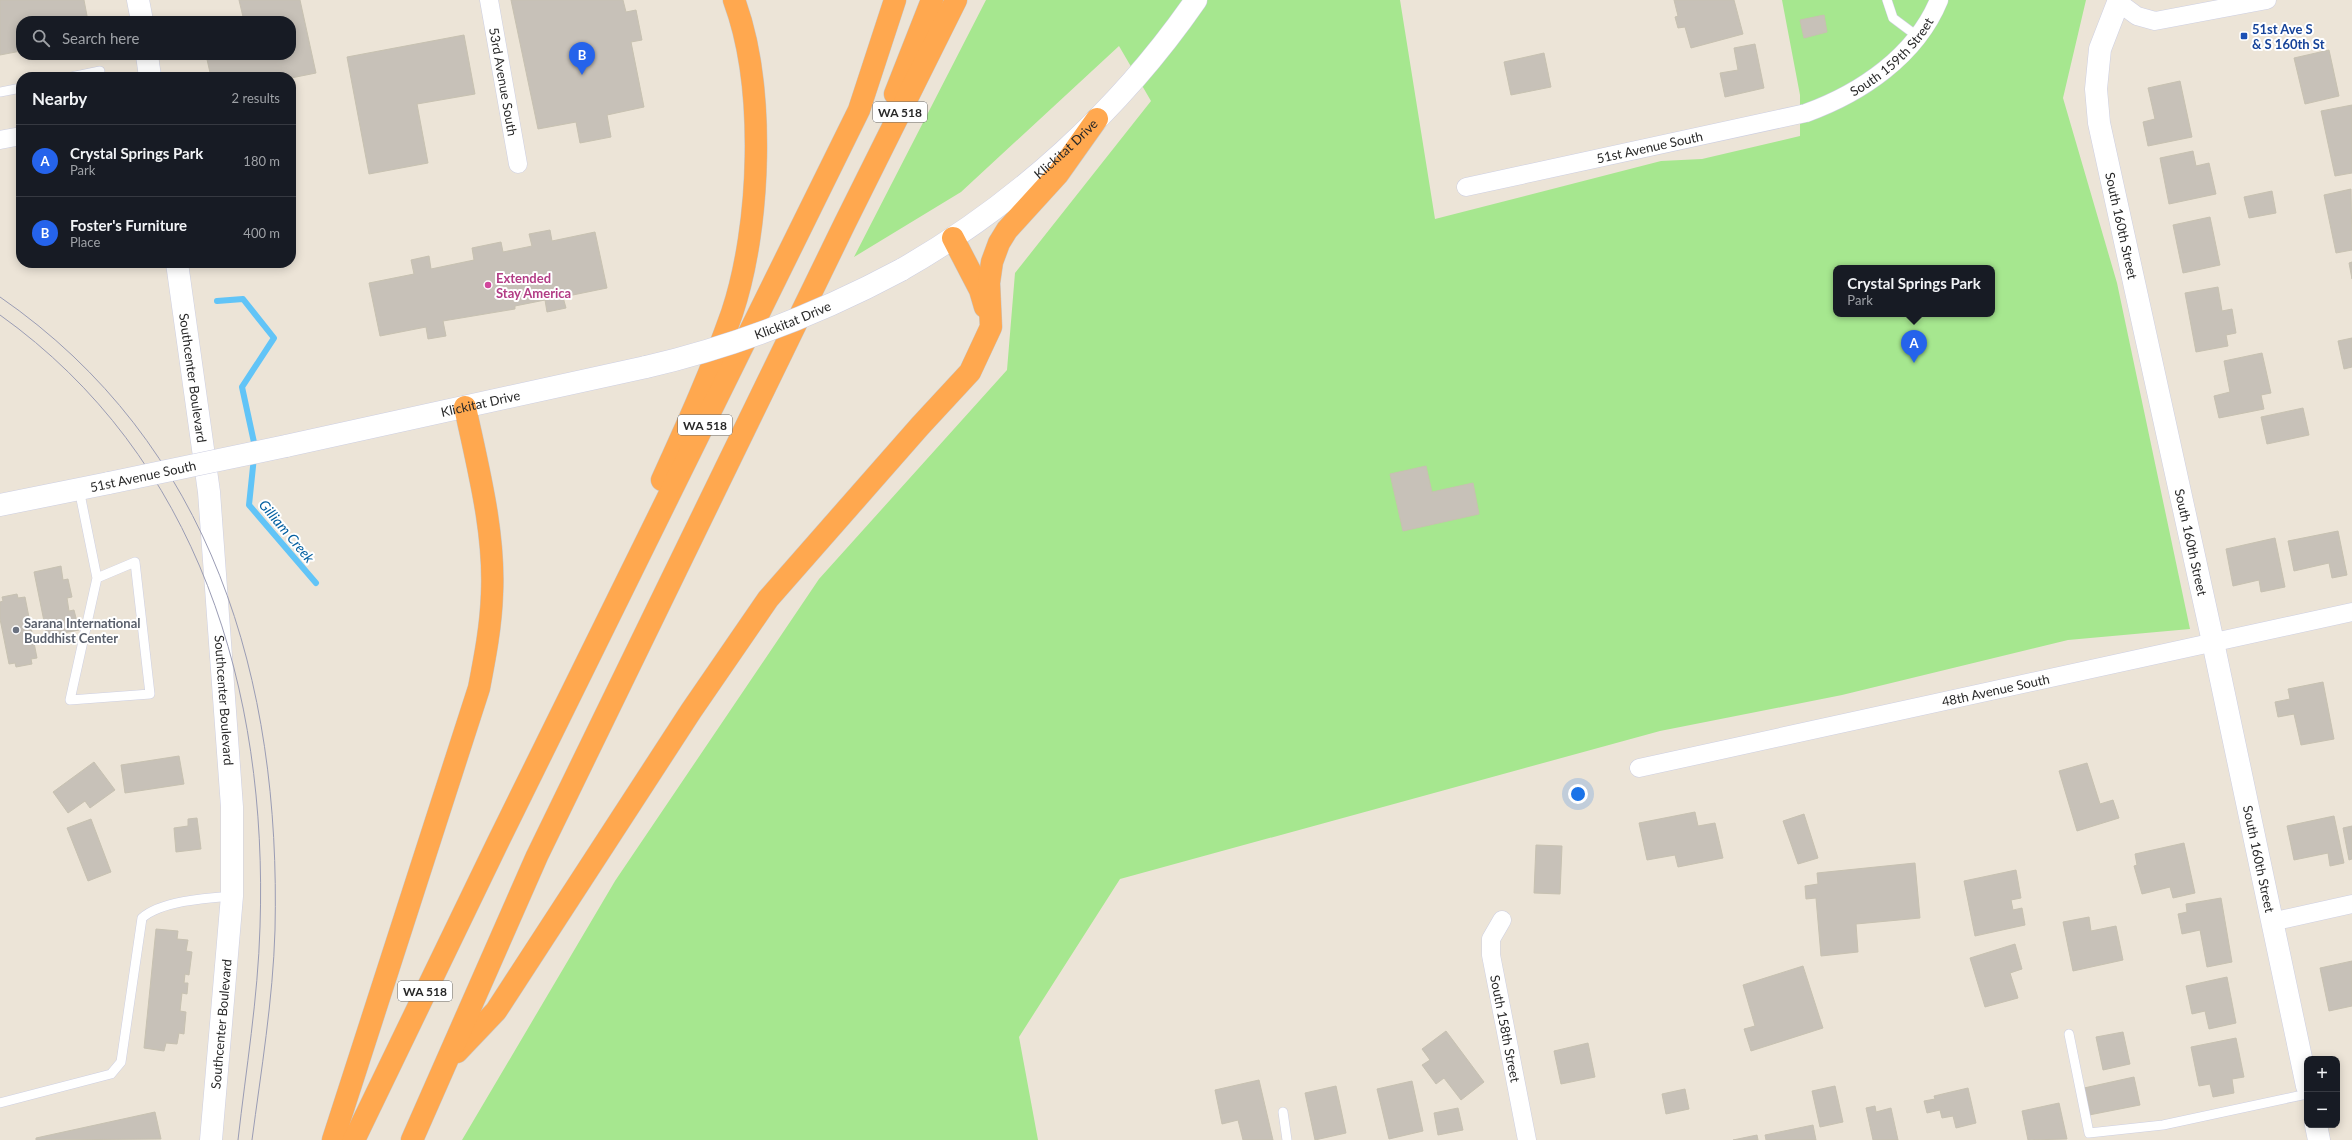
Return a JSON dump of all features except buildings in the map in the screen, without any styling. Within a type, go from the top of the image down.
[{"type":"highway","points":[[498,842],[696,403],[732,312],[751,231],[756,157],[753,86],[740,16],[734,0]]},
{"type":"highway","name":"WA 518","points":[[354,1140],[498,842],[859,110],[895,0]]},
{"type":"highway","points":[[845,223],[932,0]]},
{"type":"highway","name":"WA 518","points":[[412,1140],[541,849],[845,223],[956,0]]},
{"type":"highway","points":[[447,1063],[496,1011],[691,711],[768,599],[920,426],[970,372],[991,327],[990,283],[992,262],[999,243],[1007,230],[1058,174],[1097,120]]},
{"type":"highway","points":[[953,238],[980,290],[991,327]]},
{"type":"highway","points":[[333,1140],[479,688],[488,638],[492,593],[490,550],[465,407]]},
{"type":"street","points":[[138,0],[141,16]]},
{"type":"street","name":"53rd Avenue South","points":[[489,0],[518,164]]},
{"type":"street","name":"Klickitat Drive","points":[[286,446],[646,368],[712,350],[777,328],[840,301],[901,270],[953,238],[1040,172],[1097,120],[1157,52],[1196,0]]},
{"type":"street","name":"South 159th Street","points":[[1832,104],[1856,91],[1878,76],[1898,58],[1917,36],[1940,0]]},
{"type":"street","points":[[2119,1],[2137,16],[2155,21],[2267,0]]},
{"type":"street","name":"South 160th Street","points":[[2119,1],[2100,49],[2096,88],[2099,123],[2213,642],[2304,1072]]},
{"type":"street","points":[[148,60],[149,72]]},
{"type":"street","name":"51st Avenue South","points":[[1466,187],[1806,114],[1832,104]]},
{"type":"street","points":[[0,140],[16,137]]},
{"type":"street","name":"Southcenter Boulevard","points":[[177,268],[209,492],[230,770],[232,896],[211,1140]]},
{"type":"street","name":"51st Avenue South","points":[[0,505],[286,446]]},
{"type":"street","name":"48th Avenue South","points":[[1640,768],[2352,612]]},
{"type":"street","points":[[2271,922],[2352,904]]},
{"type":"street","name":"South 158th Street","points":[[1502,920],[1491,939],[1491,955],[1527,1140]]},
{"type":"street","points":[[2317,1128],[2319,1140]]},
{"type":"lane","points":[[1887,0],[1893,18],[1917,36]]},
{"type":"lane","points":[[95,72],[100,71]]},
{"type":"lane","points":[[0,92],[16,89]]},
{"type":"lane","points":[[79,489],[97,578],[70,700],[150,694],[135,562],[97,578]]},
{"type":"lane","points":[[0,1103],[112,1074],[121,1062],[142,918],[155,909],[207,898],[232,896]]},
{"type":"lane","points":[[2069,1034],[2089,1133],[2163,1125],[2304,1095]]},
{"type":"lane","points":[[1283,1112],[1287,1140]]},
{"type":"green space","points":[[986,0],[1400,0],[1435,219],[1661,161],[1702,159],[1800,136],[1800,95],[1782,0],[2086,0],[2063,98],[2117,283],[2190,629],[2068,640],[1842,695],[1660,731],[1120,879],[1019,1037],[1038,1140],[462,1140],[615,881],[819,579],[1007,370],[1015,273],[1151,101],[1119,46],[961,192],[854,257]]},
{"type":"waterway","name":"Gilliam Creek","points":[[217,301],[243,299],[274,338],[242,387],[255,447]]},
{"type":"waterway","name":"Gilliam Creek","points":[[254,457],[249,505],[316,583]]},
{"type":"tram line","points":[[0,297],[73,356],[134,423],[182,496],[220,575],[247,659],[265,747],[274,837],[275,930],[272,983],[252,1140]]},
{"type":"tram line","points":[[0,315],[69,372],[126,437],[172,509],[208,586],[234,667],[251,752],[259,839],[260,927],[257,980],[238,1140]]},
{"type":"place","name":"51st Ave S & S 160th St","points":[[2244,36]]},
{"type":"place","name":"Foster's Furniture","points":[[582,75]]},
{"type":"place","name":"Extended Stay America","points":[[488,285]]},
{"type":"place","name":"Crystal Springs Park","points":[[1914,363]]},
{"type":"place","name":"Sarana International Buddhist Center","points":[[16,630]]}]
